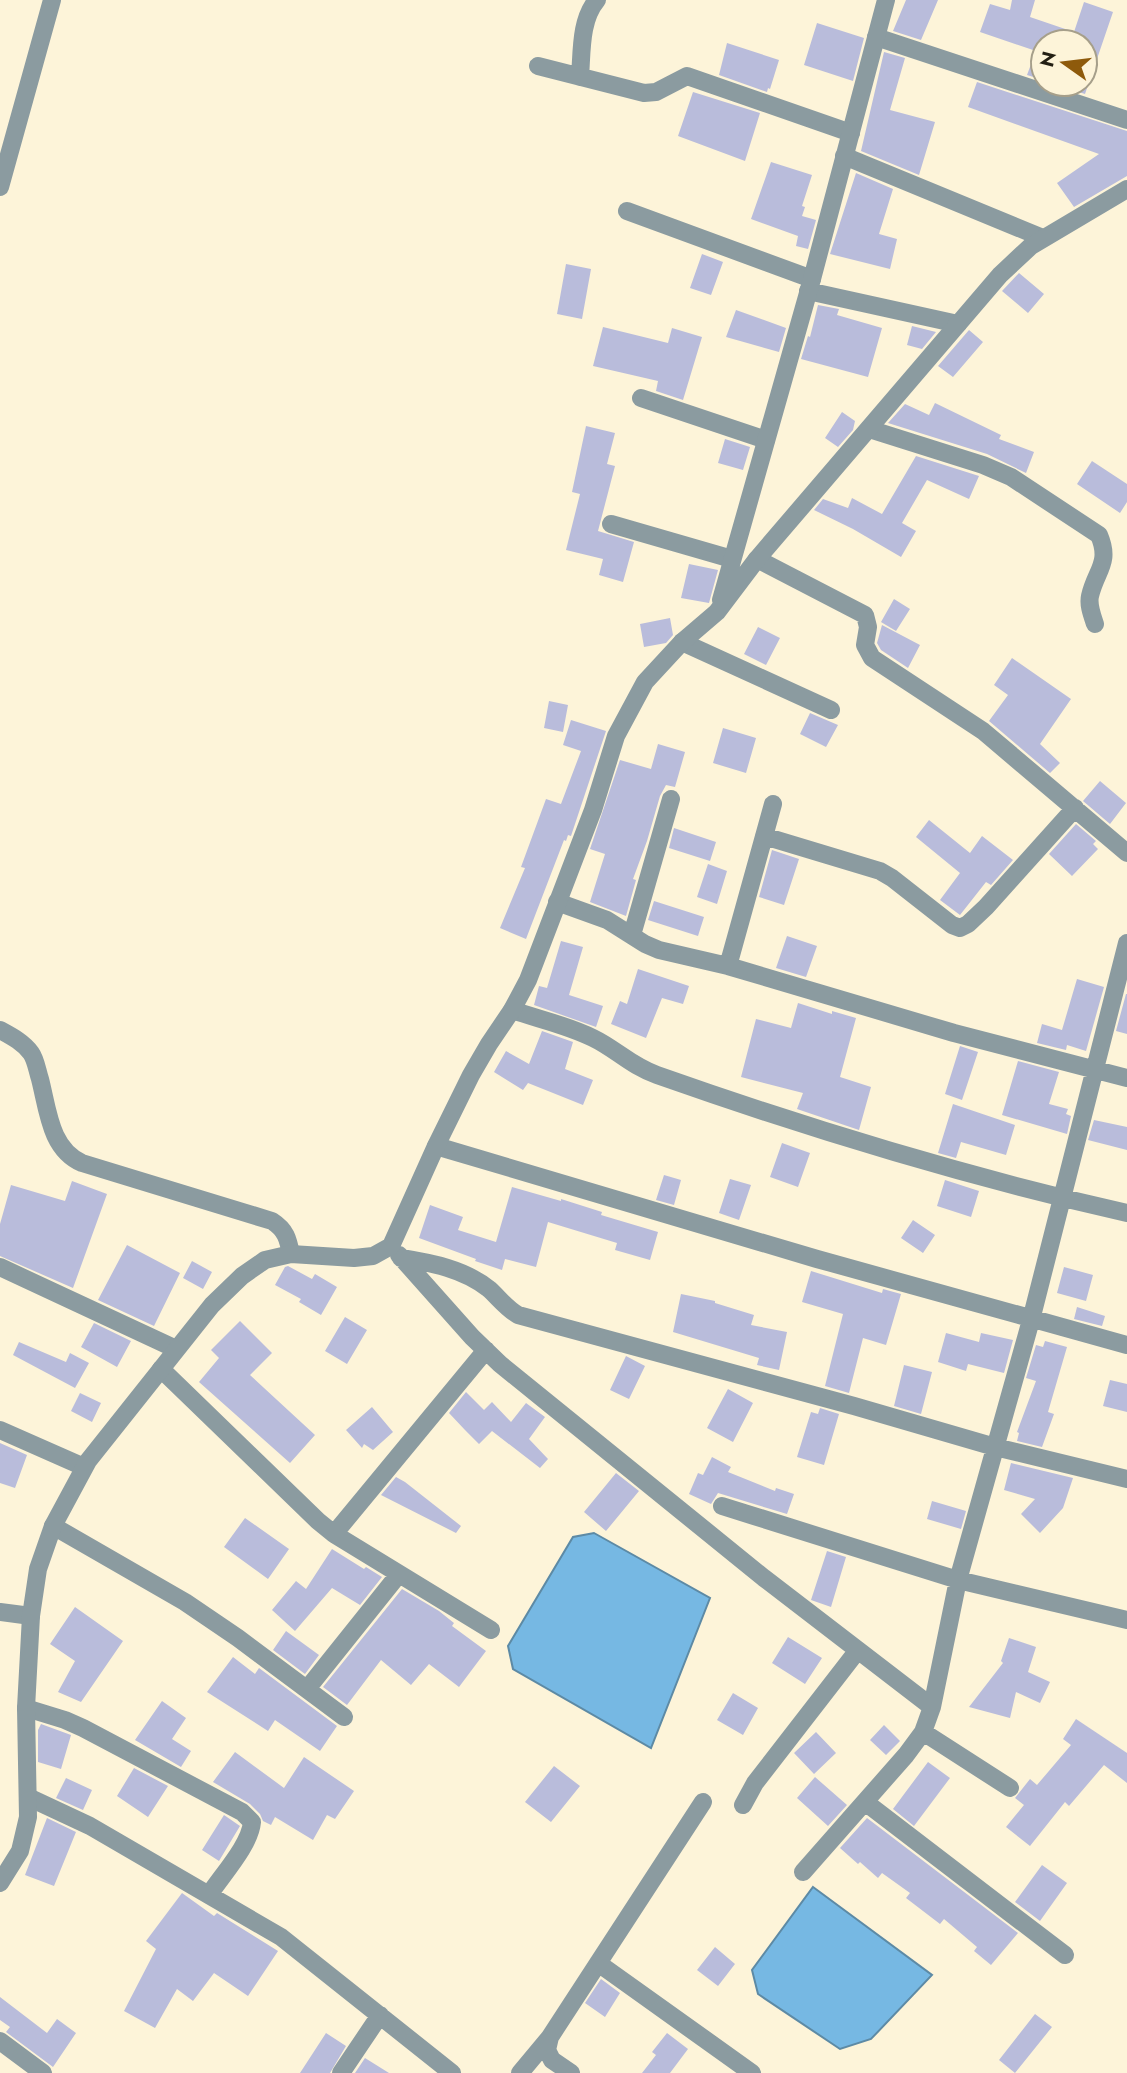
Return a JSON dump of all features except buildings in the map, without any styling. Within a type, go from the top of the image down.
[{"type":"street","points":[[0,187],[52,0]]},
{"type":"street","points":[[580,77],[585,23],[589,8],[597,0]]},
{"type":"street","points":[[717,612],[887,0]]},
{"type":"street","points":[[876,37],[1127,120]]},
{"type":"street","points":[[538,66],[645,93],[656,92],[687,76],[851,133]]},
{"type":"street","points":[[844,156],[1044,238]]},
{"type":"street","points":[[396,1252],[436,1146],[483,1054],[528,980],[593,810],[616,736],[645,682],[682,642],[717,612],[757,559],[1000,275],[1031,246],[1127,189]]},
{"type":"street","points":[[628,211],[810,285],[958,324]]},
{"type":"street","points":[[641,398],[766,440]]},
{"type":"street","points":[[869,429],[1011,477],[1099,535],[1105,548],[1105,560],[1090,597],[1090,610],[1095,624]]},
{"type":"street","points":[[611,524],[732,559]]},
{"type":"street","points":[[757,559],[865,615],[868,627],[865,645],[872,658],[983,731],[1127,853]]},
{"type":"street","points":[[682,642],[831,710]]},
{"type":"street","points":[[632,935],[671,799]]},
{"type":"street","points":[[728,966],[773,804]]},
{"type":"street","points":[[764,836],[880,871],[960,929],[986,907],[1075,807]]},
{"type":"street","points":[[557,902],[607,920],[659,950],[728,966],[954,1033],[1127,1078]]},
{"type":"street","points":[[803,1871],[923,1732],[932,1707],[958,1580],[1031,1320],[1127,943]]},
{"type":"street","points":[[512,1010],[592,1038],[622,1059],[656,1075],[838,1134],[1062,1198],[1127,1213]]},
{"type":"street","points":[[0,1030],[13,1037],[33,1056],[55,1135],[61,1149],[70,1158],[272,1221],[283,1228],[291,1254]]},
{"type":"street","points":[[436,1146],[1031,1320],[1127,1345]]},
{"type":"street","points":[[396,1252],[486,1350],[569,1421],[764,1578],[932,1707]]},
{"type":"street","points":[[0,1882],[20,1852],[28,1817],[26,1709],[31,1616],[38,1569],[53,1526],[84,1467],[176,1349],[212,1305],[242,1276],[265,1260],[291,1254],[354,1258],[396,1252],[472,1278],[518,1315],[995,1447],[1127,1479]]},
{"type":"street","points":[[0,1267],[176,1349]]},
{"type":"street","points":[[334,1534],[486,1350]]},
{"type":"street","points":[[161,1368],[302,1507],[334,1534],[491,1630]]},
{"type":"street","points":[[0,1430],[84,1467]]},
{"type":"street","points":[[722,1506],[958,1580],[1127,1620]]},
{"type":"street","points":[[53,1526],[185,1602],[344,1717]]},
{"type":"street","points":[[307,1689],[399,1574]]},
{"type":"street","points":[[0,1612],[31,1616]]},
{"type":"street","points":[[743,1805],[755,1783],[858,1650]]},
{"type":"street","points":[[26,1709],[83,1728],[242,1812],[252,1822],[246,1841],[209,1895]]},
{"type":"street","points":[[923,1732],[1010,1788]]},
{"type":"street","points":[[28,1797],[90,1826],[281,1937],[452,2073]]},
{"type":"street","points":[[520,2073],[550,2037],[703,1802]]},
{"type":"street","points":[[865,1802],[1065,1955]]},
{"type":"street","points":[[598,1963],[752,2073]]},
{"type":"street","points":[[341,2073],[380,2015]]},
{"type":"street","points":[[550,2037],[547,2050],[552,2060],[571,2073]]},
{"type":"street","points":[[0,2041],[43,2073]]},
{"type":"water","points":[[594,1533],[710,1598],[651,1748],[513,1669],[508,1646],[573,1537]]},
{"type":"water","points":[[813,1887],[932,1975],[871,2039],[840,2049],[758,1994],[752,1970]]}]
